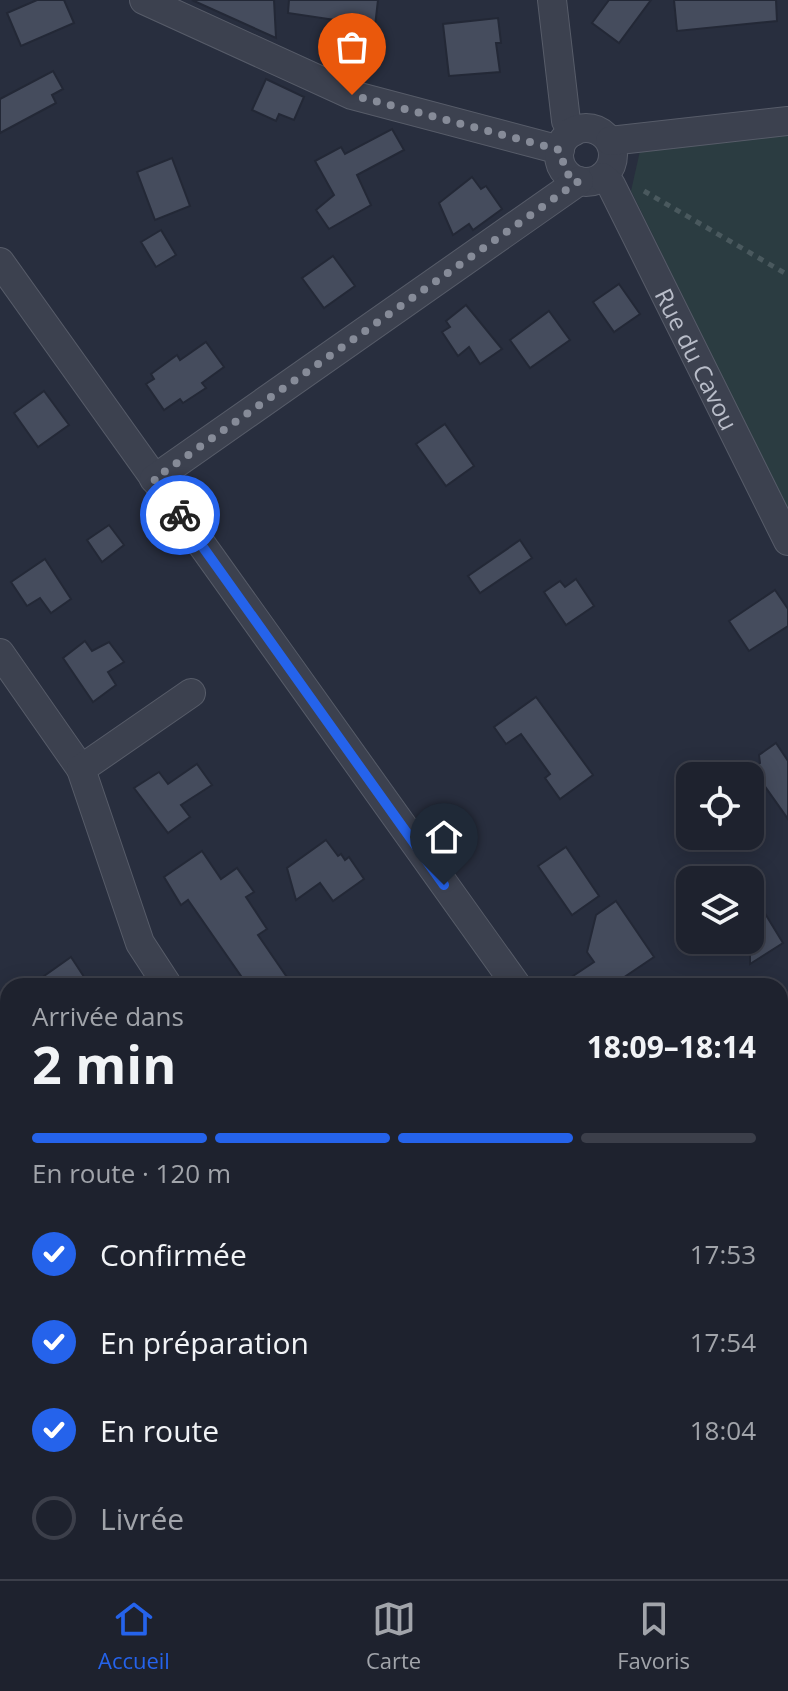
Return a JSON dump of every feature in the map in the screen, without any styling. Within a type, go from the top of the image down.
[{"type":"street","points":[[144,0],[352,95],[566,141],[597,130],[610,141],[613,156],[597,176],[154,479]]},
{"type":"street","points":[[552,0],[566,121],[566,173],[597,176]]},
{"type":"street","points":[[610,141],[788,121]]},
{"type":"street","name":"Rue du Cavou","points":[[597,176],[611,185],[788,541]]},
{"type":"street","points":[[0,262],[511,978]]},
{"type":"street","points":[[0,653],[81,769],[140,943],[163,978]]},
{"type":"street","points":[[81,769],[191,693]]},
{"type":"path","points":[[597,176],[788,275]]},
{"type":"shaded area","points":[[788,135],[788,510],[631,191],[640,151]]},
{"type":"building","points":[[37,0],[64,0],[74,23],[21,46],[7,13]]},
{"type":"building","points":[[192,0],[274,0],[276,38]]},
{"type":"building","points":[[289,0],[378,0],[375,26],[288,13]]},
{"type":"building","points":[[609,0],[651,0],[619,43],[592,23]]},
{"type":"building","points":[[674,0],[776,0],[777,21],[677,31]]},
{"type":"building","points":[[498,18],[501,43],[496,43],[500,72],[449,76],[443,24]]},
{"type":"building","points":[[53,71],[63,89],[52,95],[56,103],[0,133],[0,99]]},
{"type":"building","points":[[266,79],[304,97],[294,120],[279,114],[276,121],[252,110]]},
{"type":"building","points":[[392,129],[404,150],[357,175],[371,205],[329,229],[316,210],[334,195],[315,161],[341,147],[345,154]]},
{"type":"building","points":[[172,158],[190,206],[155,220],[137,172]]},
{"type":"building","points":[[472,177],[481,189],[486,186],[502,209],[473,230],[469,224],[453,235],[439,203]]},
{"type":"building","points":[[161,230],[176,255],[156,267],[141,242]]},
{"type":"building","points":[[333,256],[355,286],[324,308],[302,278]]},
{"type":"building","points":[[619,284],[640,314],[614,332],[593,302]]},
{"type":"building","points":[[466,305],[502,349],[480,364],[469,347],[458,356],[442,332],[450,327],[446,321]]},
{"type":"building","points":[[549,311],[570,340],[530,368],[510,340]]},
{"type":"building","points":[[206,342],[224,367],[202,383],[206,388],[183,403],[180,399],[164,410],[146,384],[154,379],[151,374],[177,355],[180,360]]},
{"type":"building","points":[[44,391],[69,425],[38,447],[14,413]]},
{"type":"building","points":[[445,424],[474,466],[446,486],[416,444]]},
{"type":"building","points":[[109,525],[124,545],[102,562],[87,540]]},
{"type":"building","points":[[520,540],[532,558],[480,593],[468,576]]},
{"type":"building","points":[[45,559],[71,599],[51,613],[40,598],[27,606],[11,582]]},
{"type":"building","points":[[576,579],[594,606],[566,625],[544,592],[560,581],[565,587]]},
{"type":"building","points":[[775,590],[788,609],[788,626],[749,651],[729,621]]},
{"type":"building","points":[[85,641],[92,651],[109,642],[124,662],[108,672],[116,685],[93,702],[63,658]]},
{"type":"building","points":[[536,697],[593,775],[560,799],[545,778],[550,774],[521,734],[506,744],[494,727]]},
{"type":"building","points":[[776,743],[788,761],[788,819],[764,785],[764,762],[760,762],[759,755]]},
{"type":"building","points":[[197,764],[212,785],[181,805],[190,817],[168,833],[134,788],[159,772],[168,784]]},
{"type":"building","points":[[326,840],[338,856],[341,854],[345,860],[349,857],[364,879],[333,901],[320,883],[296,900],[287,868]]},
{"type":"building","points":[[566,847],[599,896],[572,915],[538,866]]},
{"type":"building","points":[[202,851],[221,879],[237,868],[254,892],[246,897],[267,929],[258,935],[288,978],[242,978],[188,900],[181,905],[164,877]]},
{"type":"building","points":[[616,901],[654,957],[623,978],[570,978],[594,962],[587,952],[596,915]]},
{"type":"building","points":[[764,912],[783,943],[750,964],[750,954],[764,954]]},
{"type":"building","points":[[71,957],[85,978],[41,978]]},
{"type":"way so far","points":[[180,515],[154,479],[551,204],[579,181],[566,173],[560,150],[352,95]]},
{"type":"route","points":[[180,515],[444,885]]}]
